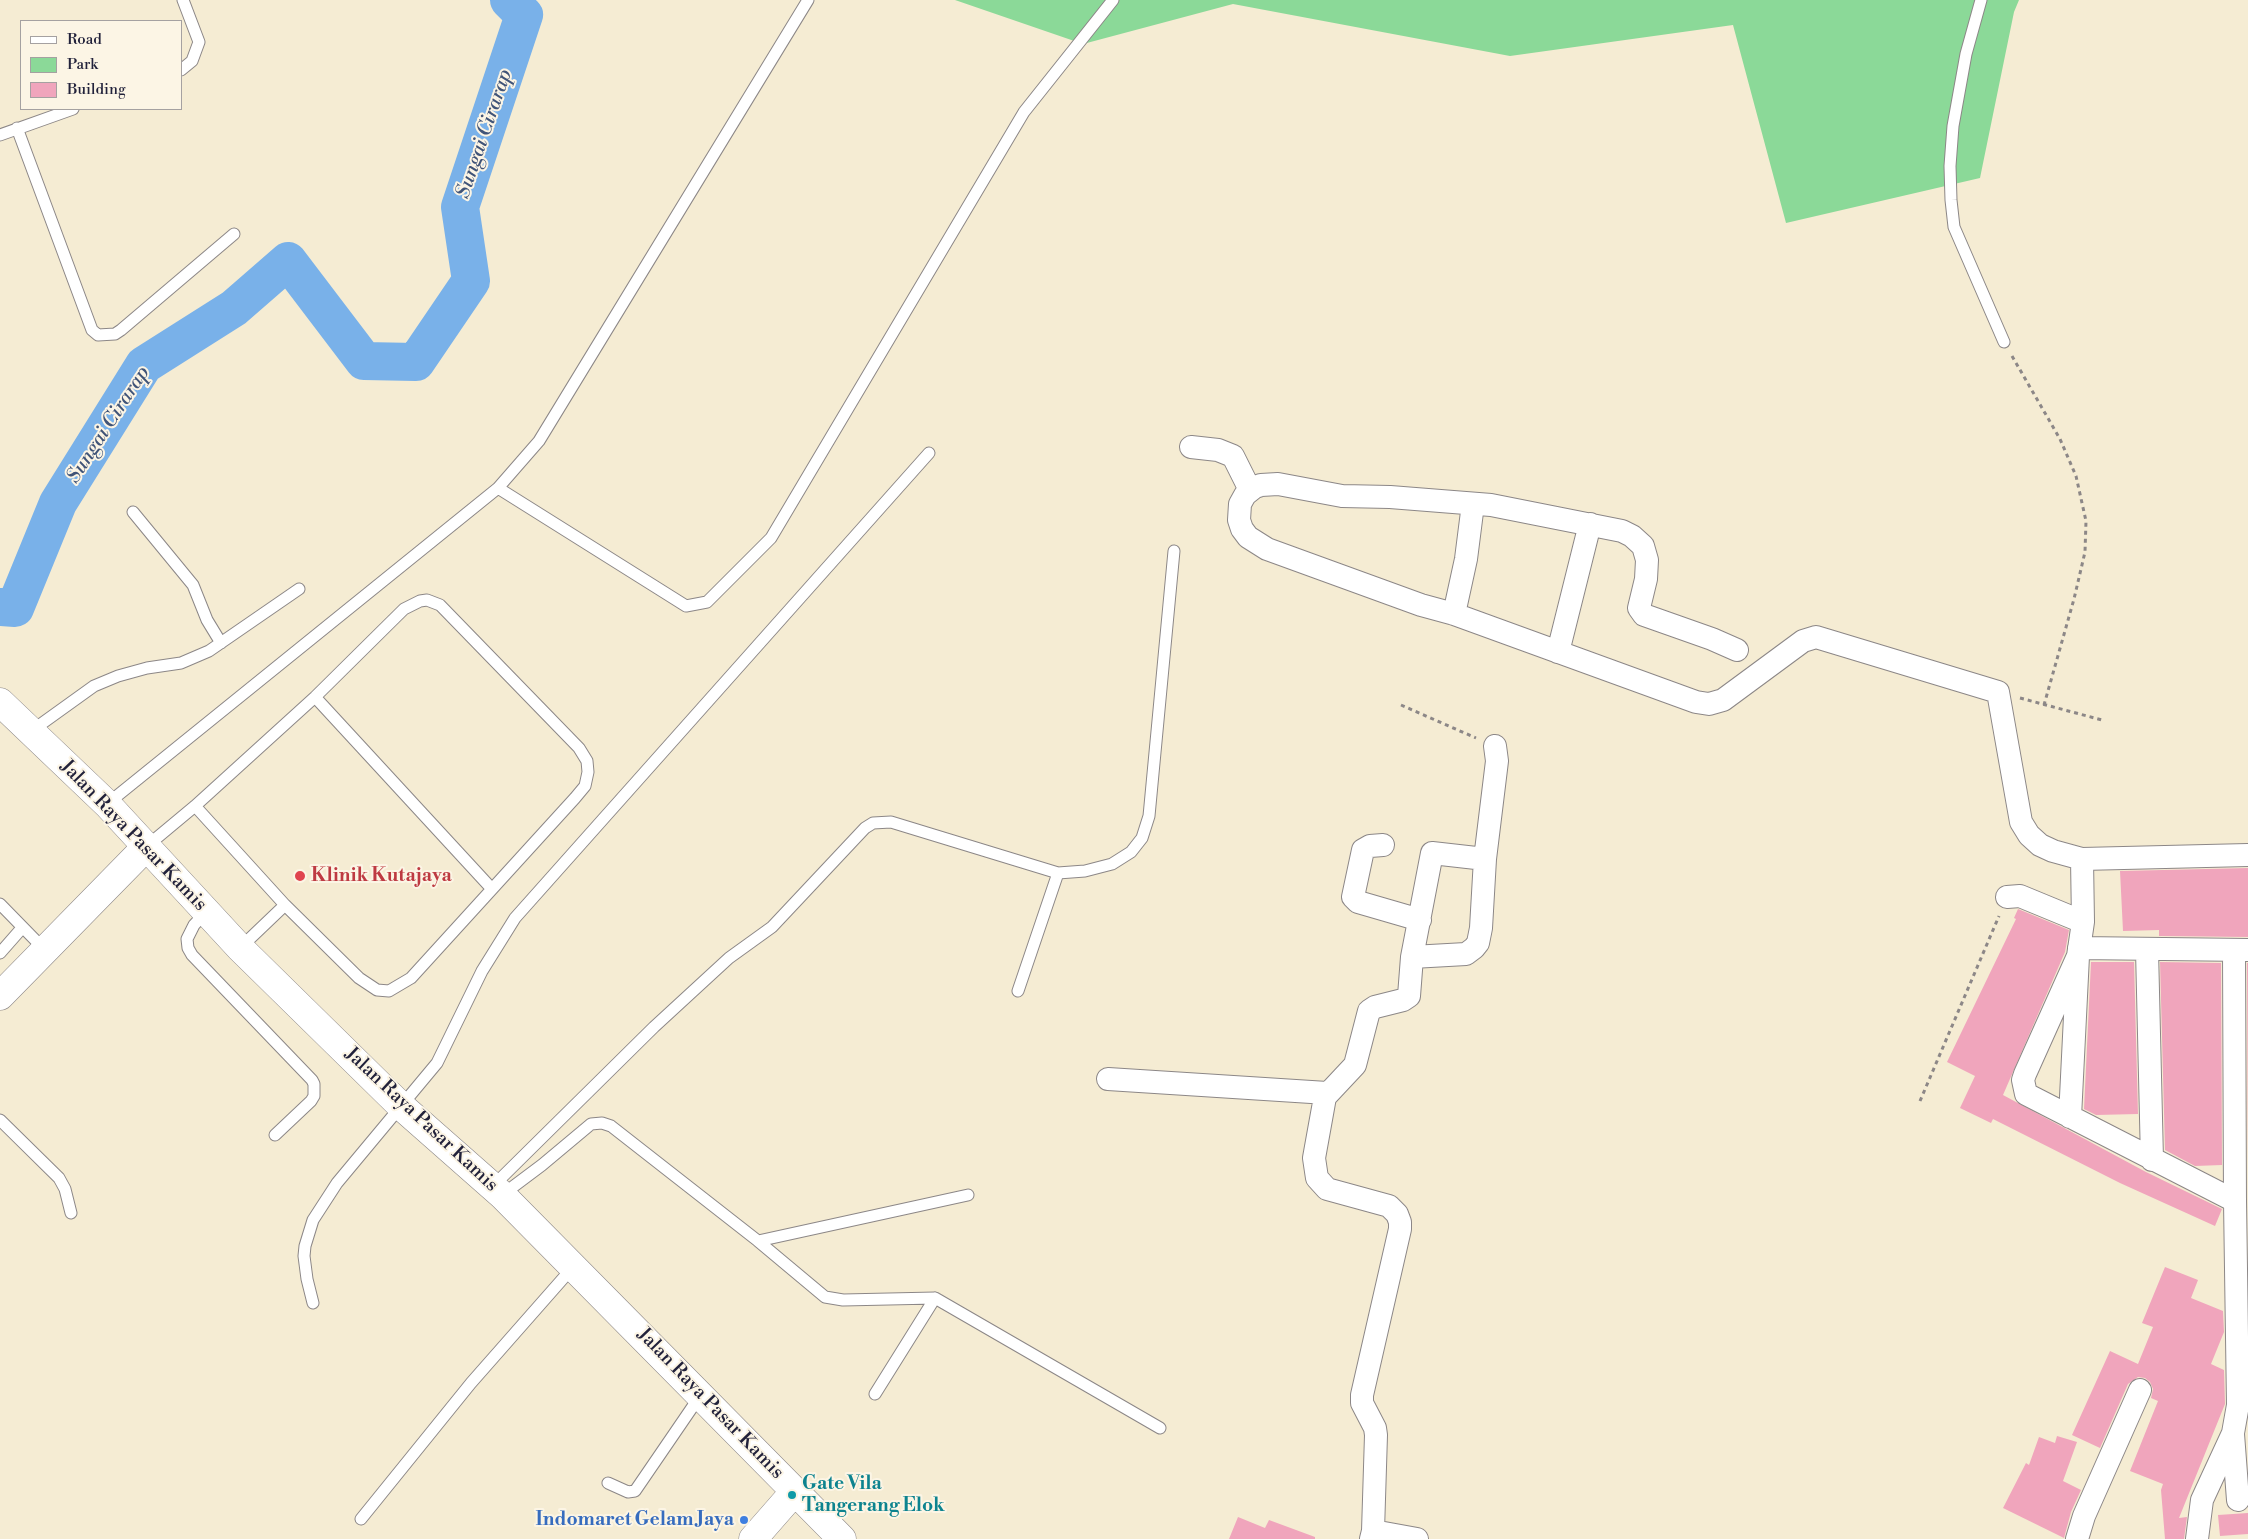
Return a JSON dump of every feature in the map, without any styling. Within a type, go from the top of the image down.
[{"type":"main road","name":"Jalan Raya Pasar Kamis","points":[[0,702],[108,804],[240,948],[401,1106],[498,1190],[842,1539]]},
{"type":"main road","points":[[0,996],[147,846]]},
{"type":"main road","points":[[753,1539],[795,1491]]},
{"type":"street","points":[[1190,447],[1218,450],[1233,456],[1250,490]]},
{"type":"street","points":[[1737,650],[1644,615],[1640,608],[1646,579],[1647,560],[1643,546],[1632,536],[1622,531],[1473,504],[1390,497],[1342,496],[1278,484],[1261,485],[1250,490],[1240,504],[1239,520],[1242,529],[1248,537],[1267,549],[1706,704],[1724,700],[1803,641],[1816,637],[1998,692],[2021,822],[2029,835],[2040,845],[2053,851],[2082,859],[2248,855]]},
{"type":"street","points":[[1454,614],[1466,559],[1473,504]]},
{"type":"street","points":[[1558,652],[1590,524]]},
{"type":"street","points":[[1412,957],[1462,954],[1474,948],[1478,943],[1481,928],[1485,859],[1497,762],[1495,746]]},
{"type":"street","points":[[1383,845],[1370,846],[1363,850],[1353,897],[1358,902],[1420,920]]},
{"type":"street","points":[[1417,1539],[1372,1535],[1376,1435],[1375,1428],[1362,1403],[1362,1395],[1400,1229],[1400,1222],[1397,1214],[1389,1206],[1327,1189],[1319,1183],[1314,1170],[1314,1158],[1325,1097],[1355,1065],[1369,1011],[1375,1006],[1404,1000],[1409,996],[1412,957],[1432,853],[1485,859]]},
{"type":"street","points":[[2070,1117],[2079,952],[2083,922],[2082,859]]},
{"type":"street","points":[[2007,897],[2020,896],[2083,922]]},
{"type":"street","points":[[2079,952],[2147,950],[2241,951],[2235,1201],[2242,1230],[2238,1404],[2232,1433],[2202,1500],[2197,1539]]},
{"type":"street","points":[[2147,950],[2152,1160]]},
{"type":"street","points":[[2079,952],[2024,1080],[2026,1094],[2235,1201]]},
{"type":"street","points":[[1108,1079],[1328,1093]]},
{"type":"street","points":[[2077,1539],[2084,1516],[2140,1390]]},
{"type":"street","points":[[2202,1500],[2243,1499],[2232,1433]]},
{"type":"lane","points":[[182,69],[192,61],[199,42],[183,0]]},
{"type":"lane","points":[[108,804],[498,488],[539,440],[570,392],[808,0]]},
{"type":"lane","points":[[498,488],[686,606],[707,602],[771,538],[1024,112],[1113,0]]},
{"type":"lane","points":[[1981,0],[1966,54],[1953,126],[1950,166],[1951,200],[1954,227],[2004,342]]},
{"type":"lane","points":[[0,135],[70,110]]},
{"type":"lane","points":[[17,128],[92,330],[98,335],[115,334],[122,330],[234,234]]},
{"type":"lane","points":[[313,1303],[304,1256],[313,1220],[337,1183],[437,1063],[482,972],[515,918],[929,453]]},
{"type":"lane","points":[[133,512],[193,585],[207,620],[220,643]]},
{"type":"lane","points":[[498,1190],[654,1027],[729,958],[772,928],[865,828],[873,823],[891,822],[1058,873],[1085,871],[1112,864],[1131,852],[1142,838],[1149,816],[1174,550]]},
{"type":"lane","points":[[30,732],[94,686],[118,676],[147,668],[181,663],[209,651],[299,590]]},
{"type":"lane","points":[[147,846],[195,806],[315,697],[404,609],[420,601],[427,600],[440,605],[579,748],[587,761],[588,772],[585,786],[411,978],[389,991],[382,992],[359,978],[285,906],[195,806]]},
{"type":"lane","points":[[315,697],[492,889]]},
{"type":"lane","points":[[1018,990],[1058,873]]},
{"type":"lane","points":[[0,904],[44,949]]},
{"type":"lane","points":[[240,948],[285,906]]},
{"type":"lane","points":[[206,912],[194,926],[187,939],[188,948],[192,955],[314,1084],[314,1096],[311,1101],[275,1135]]},
{"type":"lane","points":[[0,953],[22,928]]},
{"type":"lane","points":[[0,1120],[59,1178],[65,1189],[70,1212]]},
{"type":"lane","points":[[498,1190],[542,1165],[591,1124],[602,1123],[611,1126],[826,1297],[843,1300],[934,1298],[1160,1428]]},
{"type":"lane","points":[[758,1241],[968,1195]]},
{"type":"lane","points":[[361,1519],[471,1383],[574,1266]]},
{"type":"lane","points":[[875,1394],[934,1298]]},
{"type":"lane","points":[[608,1483],[628,1492],[635,1491],[701,1394]]},
{"type":"path","points":[[2004,342],[2060,439],[2076,476],[2086,522],[2085,552],[2074,599],[2044,705]]},
{"type":"path","points":[[1998,692],[2102,720]]},
{"type":"path","points":[[1401,705],[1495,746]]},
{"type":"path","points":[[1920,1101],[2007,897]]},
{"type":"green space","points":[[955,0],[2019,0],[2014,12],[1980,178],[1786,223],[1733,25],[1510,56],[1233,4],[1083,44]]},
{"type":"building","points":[[2248,868],[2248,937],[2159,936],[2159,930],[2123,931],[2120,871]]},
{"type":"building","points":[[2018,909],[2069,930],[2065,952],[2003,1095],[2146,1172],[2222,1209],[2215,1226],[2120,1183],[1993,1119],[1991,1123],[1960,1108],[1975,1076],[1947,1062],[2016,919],[2014,918]]},
{"type":"building","points":[[2091,962],[2134,962],[2138,1114],[2096,1115],[2084,1109]]},
{"type":"building","points":[[2160,962],[2221,963],[2222,1165],[2195,1166],[2165,1150]]},
{"type":"building","points":[[2247,963],[2248,963],[2248,1165]]},
{"type":"building","points":[[2165,1267],[2198,1280],[2191,1298],[2223,1311],[2224,1332],[2211,1364],[2224,1370],[2225,1404],[2179,1518],[2187,1517],[2184,1539],[2165,1539],[2161,1490],[2163,1484],[2130,1471],[2158,1401],[2151,1398],[2153,1389],[2150,1382],[2145,1378],[2138,1377],[2128,1384],[2100,1448],[2072,1435],[2110,1351],[2138,1364],[2153,1327],[2142,1323]]},
{"type":"building","points":[[2057,1436],[2077,1442],[2063,1481],[2081,1490],[2071,1512],[2064,1538],[2003,1508],[2026,1463],[2029,1465],[2039,1437],[2055,1443]]},
{"type":"building","points":[[2248,1513],[2248,1534],[2220,1536],[2218,1515]]},
{"type":"building","points":[[1238,1517],[1265,1528],[1269,1520],[1315,1537],[1315,1539],[1229,1539]]},
{"type":"waterway","name":"Sungai Cirarap","points":[[0,607],[15,608],[58,503],[144,365],[234,308],[288,261],[364,361],[416,362],[471,281],[460,207],[524,15],[509,0]]},
{"type":"place","name":"Klinik Kutajaya","points":[[300,876]]},
{"type":"place","name":"Gate Vila Tangerang Elok","points":[[792,1495]]},
{"type":"place","name":"Indomaret Gelam Jaya","points":[[744,1520]]}]
